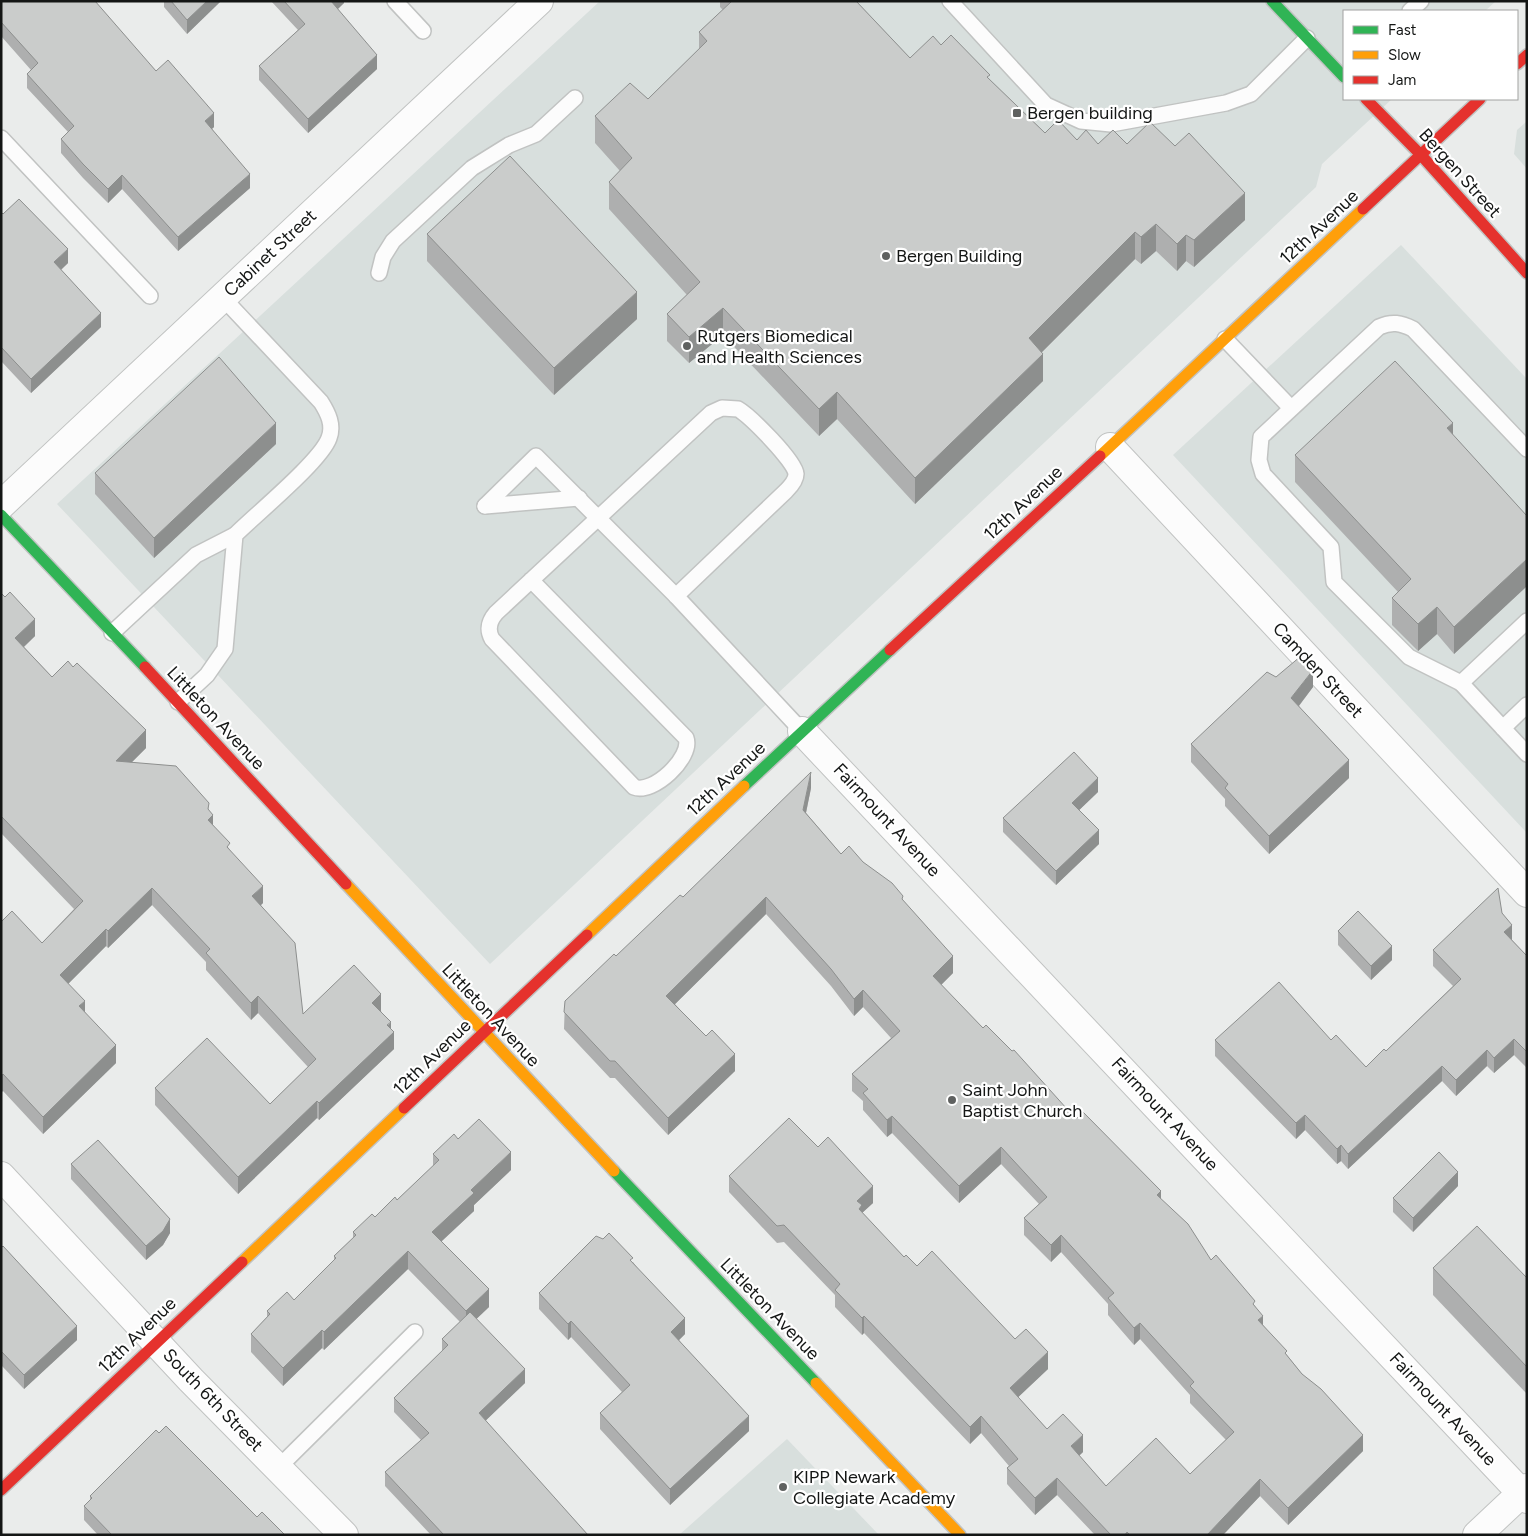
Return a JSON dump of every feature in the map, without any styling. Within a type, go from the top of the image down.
[{"type":"street","name":"Cabinet Street","points":[[1,505],[539,1]]},
{"type":"street","points":[[1272,1],[1343,76]]},
{"type":"street","name":"Bergen Street","points":[[1367,100],[1421,155],[1527,273]]},
{"type":"street","name":"12th Avenue","points":[[1,1490],[802,731],[1110,447],[1479,100]]},
{"type":"street","name":"Camden Street","points":[[1110,447],[1527,893]]},
{"type":"street","name":"Littleton Avenue","points":[[1,515],[178,702],[483,1033],[960,1535]]},
{"type":"street","name":"Fairmount Avenue","points":[[802,731],[1525,1493]]},
{"type":"street","name":"South 6th Street","points":[[1,1176],[157,1341],[191,1380],[344,1535]]},
{"type":"street","points":[[1477,1535],[1525,1493]]},
{"type":"lane","points":[[395,1],[423,31]]},
{"type":"lane","points":[[950,1],[1046,105],[1081,121],[1112,124],[1226,103],[1251,94],[1306,38]]},
{"type":"lane","points":[[1411,10],[1421,1]]},
{"type":"lane","points":[[378,273],[383,257],[393,241],[472,168],[509,145],[536,134],[575,98]]},
{"type":"lane","points":[[1,138],[150,296]]},
{"type":"lane","points":[[112,633],[196,555],[235,535],[315,458],[329,439],[330,418],[321,402],[223,298]]},
{"type":"lane","points":[[1527,449],[1413,329],[1397,323],[1387,323],[1379,327],[1261,437],[1259,460],[1263,474],[1331,547],[1334,582],[1409,657],[1461,683],[1527,754]]},
{"type":"lane","points":[[1225,339],[1291,408]]},
{"type":"lane","points":[[531,580],[686,738],[688,744],[683,757],[651,787],[642,789],[634,787],[492,640],[489,630],[492,617],[531,580],[600,519],[711,414],[728,406],[743,412],[790,461],[796,473],[795,478],[786,491],[676,596]]},
{"type":"lane","points":[[579,498],[485,506],[536,456],[579,498],[600,519],[676,596],[802,731]]},
{"type":"lane","points":[[178,702],[207,675],[225,650],[235,535]]},
{"type":"lane","points":[[1461,683],[1527,621]]},
{"type":"lane","points":[[1503,728],[1527,706]]},
{"type":"lane","points":[[279,1468],[415,1332]]},
{"type":"shaded area","name":"Rutgers Biomedical and Health Sciences","points":[[600,1],[1496,1],[1486,10],[1343,10],[1343,100],[1391,100],[1322,164],[1316,187],[490,964],[57,504]]},
{"type":"shaded area","points":[[1527,121],[1527,169],[1514,154],[1517,130]]},
{"type":"shaded area","points":[[1401,245],[1527,379],[1527,833],[1173,455]]},
{"type":"shaded area","name":"KIPP Newark Collegiate Academy","points":[[787,1439],[879,1535],[679,1535]]},
{"type":"building","points":[[1,1],[95,1],[156,71],[168,60],[214,113],[205,121],[250,174],[178,237],[122,175],[108,189],[61,139],[74,126],[27,74],[38,63],[1,22]]},
{"type":"building","points":[[171,1],[207,1],[187,20]]},
{"type":"building","points":[[284,1],[331,1],[377,55],[308,119],[259,66],[305,24]]},
{"type":"building","name":"Bergen Building","points":[[732,1],[856,1],[910,58],[933,36],[941,45],[951,35],[990,75],[987,77],[1045,133],[1058,120],[1077,140],[1086,130],[1098,144],[1113,130],[1127,144],[1150,122],[1175,146],[1189,133],[1245,193],[1194,240],[1186,235],[1177,244],[1156,224],[1141,237],[1135,232],[1029,338],[1043,354],[915,478],[837,392],[819,409],[723,308],[689,337],[667,314],[700,282],[609,182],[632,158],[595,116],[630,83],[648,99],[707,41],[699,32]]},
{"type":"building","points":[[510,156],[637,292],[554,368],[427,234]]},
{"type":"building","points":[[19,199],[68,249],[54,262],[101,313],[31,379],[1,347],[1,212],[3,214]]},
{"type":"building","points":[[219,357],[276,423],[154,538],[95,473]]},
{"type":"building","points":[[1395,361],[1453,423],[1447,428],[1527,516],[1527,559],[1454,627],[1437,607],[1418,624],[1392,598],[1411,579],[1295,455]]},
{"type":"building","points":[[10,592],[35,619],[15,638],[52,677],[68,661],[73,667],[77,663],[146,730],[116,761],[176,766],[209,803],[208,809],[213,815],[208,820],[230,843],[227,847],[263,886],[252,896],[295,943],[303,1014],[354,965],[381,994],[372,1003],[391,1022],[387,1025],[394,1032],[319,1103],[317,1101],[238,1177],[155,1088],[207,1038],[270,1104],[316,1059],[258,996],[251,1003],[206,953],[210,949],[152,888],[108,931],[106,929],[60,975],[85,1001],[79,1006],[116,1045],[43,1117],[3,1074],[1,1076],[1,922],[12,911],[42,943],[83,901],[1,816],[1,593],[5,597]]},
{"type":"building","points":[[1301,656],[1313,670],[1291,698],[1349,760],[1269,836],[1225,788],[1228,784],[1191,744],[1267,672],[1276,677]]},
{"type":"building","points":[[1074,752],[1098,778],[1072,803],[1099,830],[1056,871],[1003,818]]},
{"type":"building","points":[[811,772],[803,810],[841,854],[849,846],[863,862],[892,883],[903,896],[902,899],[953,956],[933,976],[983,1028],[986,1025],[1012,1051],[1014,1050],[1076,1119],[1083,1112],[1161,1191],[1157,1195],[1188,1224],[1211,1260],[1216,1255],[1255,1301],[1253,1304],[1263,1316],[1258,1320],[1287,1351],[1285,1353],[1302,1374],[1321,1389],[1363,1435],[1288,1508],[1260,1479],[1207,1535],[1130,1535],[1127,1532],[1125,1535],[1111,1535],[1057,1478],[1035,1498],[1007,1468],[1018,1459],[981,1416],[970,1427],[864,1316],[862,1318],[835,1290],[840,1284],[784,1225],[777,1226],[729,1176],[789,1118],[818,1147],[828,1137],[873,1186],[857,1201],[862,1205],[859,1209],[904,1257],[906,1255],[917,1266],[932,1251],[1015,1339],[1026,1329],[1048,1352],[1010,1388],[1047,1429],[1063,1414],[1083,1435],[1071,1446],[1106,1486],[1156,1438],[1190,1474],[1234,1432],[1190,1386],[1194,1382],[1140,1323],[1134,1328],[1108,1298],[1114,1293],[1061,1235],[1051,1245],[1024,1218],[1047,1197],[1001,1147],[959,1186],[892,1116],[887,1120],[863,1093],[868,1089],[852,1074],[900,1031],[863,990],[854,999],[831,969],[766,897],[666,996],[706,1036],[712,1030],[735,1054],[668,1118],[615,1061],[610,1061],[564,1012],[565,1001],[680,895],[683,897]]},
{"type":"building","points":[[1498,888],[1502,913],[1512,925],[1504,932],[1527,956],[1527,1052],[1514,1039],[1494,1058],[1487,1050],[1456,1080],[1442,1066],[1348,1154],[1341,1145],[1337,1149],[1305,1115],[1296,1123],[1215,1040],[1279,982],[1331,1040],[1336,1035],[1366,1067],[1384,1049],[1386,1051],[1461,979],[1433,950]]},
{"type":"building","points":[[1358,911],[1392,946],[1371,966],[1338,931]]},
{"type":"building","points":[[479,1119],[511,1152],[471,1190],[474,1193],[432,1232],[489,1289],[466,1311],[408,1251],[324,1332],[322,1330],[283,1368],[251,1334],[270,1314],[267,1311],[287,1292],[294,1300],[356,1235],[353,1232],[372,1214],[375,1217],[395,1197],[397,1200],[439,1160],[433,1154],[454,1134],[458,1139]]},
{"type":"building","points":[[98,1140],[170,1219],[163,1231],[146,1246],[71,1164]]},
{"type":"building","points":[[1439,1152],[1458,1172],[1413,1218],[1393,1198]]},
{"type":"building","points":[[1477,1226],[1527,1278],[1527,1367],[1433,1268]]},
{"type":"building","points":[[609,1233],[633,1258],[630,1260],[685,1318],[671,1332],[749,1416],[670,1489],[600,1413],[630,1385],[571,1321],[568,1324],[539,1293],[596,1236],[603,1239]]},
{"type":"building","points":[[3,1246],[77,1326],[24,1375],[1,1351],[1,1248]]},
{"type":"building","points":[[470,1312],[525,1369],[479,1413],[588,1535],[444,1535],[385,1472],[429,1433],[394,1398],[448,1345],[442,1339]]},
{"type":"building","points":[[166,1426],[257,1517],[262,1512],[285,1535],[112,1535],[84,1506],[92,1498],[90,1496],[156,1430],[159,1433]]},
{"type":"traffic: fast","points":[[1272,1],[1343,76]]},
{"type":"traffic: fast","points":[[1,515],[145,667]]},
{"type":"traffic: fast","points":[[744,786],[890,650]]},
{"type":"traffic: fast","points":[[614,1171],[816,1383]]},
{"type":"traffic: slow","points":[[1100,456],[1363,209]]},
{"type":"traffic: slow","points":[[587,935],[744,786]]},
{"type":"traffic: slow","points":[[346,884],[614,1171]]},
{"type":"traffic: slow","points":[[242,1262],[404,1108]]},
{"type":"traffic: slow","points":[[816,1383],[960,1535]]},
{"type":"traffic: jam","points":[[1518,63],[1527,55]]},
{"type":"traffic: jam","points":[[1367,100],[1421,155],[1527,273]]},
{"type":"traffic: jam","points":[[1363,209],[1479,100]]},
{"type":"traffic: jam","points":[[890,650],[1100,456]]},
{"type":"traffic: jam","points":[[145,667],[346,884]]},
{"type":"traffic: jam","points":[[404,1108],[587,935]]},
{"type":"traffic: jam","points":[[1,1490],[242,1262]]},
{"type":"place","name":"Bergen building","points":[[1017,113]]},
{"type":"place","name":"Bergen Building","points":[[886,256]]},
{"type":"place","name":"Rutgers Biomedical and Health Sciences","points":[[687,346]]},
{"type":"place","name":"Saint John Baptist Church","points":[[952,1100]]},
{"type":"place","name":"KIPP Newark Collegiate Academy","points":[[783,1487]]}]
